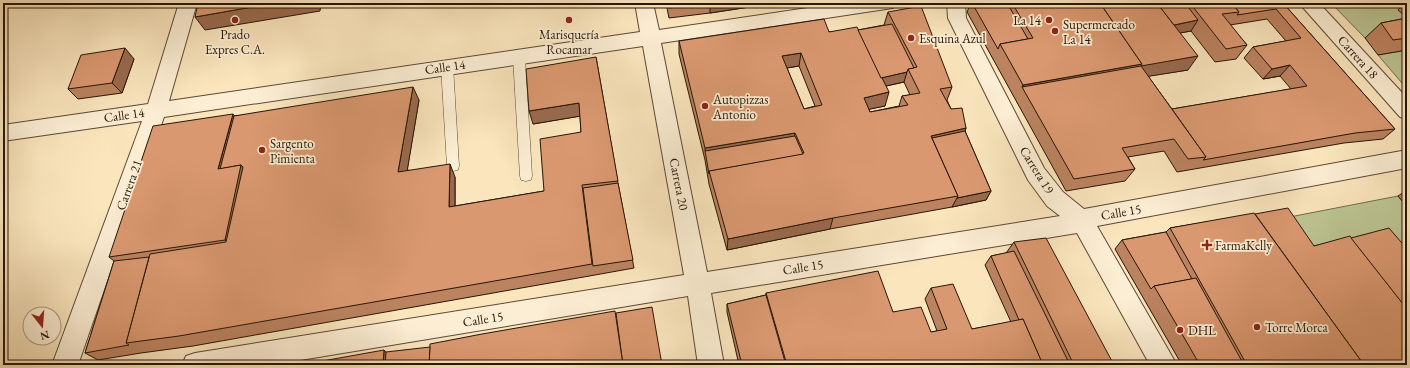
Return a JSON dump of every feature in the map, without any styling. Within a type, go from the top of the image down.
[{"type":"street","name":"Carrera 20","points":[[644,3],[652,37],[698,284],[711,365]]},
{"type":"street","name":"Calle 14","points":[[3,133],[447,66],[886,3]]},
{"type":"street","name":"Carrera 19","points":[[956,3],[956,18],[1036,174],[1055,198],[1083,222],[1164,365]]},
{"type":"street","name":"Carrera 18","points":[[1308,3],[1407,111]]},
{"type":"street","name":"Carrera 21","points":[[65,365],[190,11]]},
{"type":"street","name":"Calle 15","points":[[195,365],[1083,222],[1086,218],[1407,159]]},
{"type":"lane","points":[[519,56],[526,176]]},
{"type":"lane","points":[[447,66],[453,166]]},
{"type":"green space","points":[[1331,3],[1407,3],[1407,31],[1365,38]]},
{"type":"green space","points":[[1407,50],[1407,89],[1378,55]]},
{"type":"green space","points":[[1398,196],[1407,207],[1407,273],[1318,252],[1274,220]]},
{"type":"building","points":[[198,3],[275,3],[195,17]]},
{"type":"building","points":[[668,3],[708,3],[669,8]]},
{"type":"building","points":[[972,3],[1007,3],[1028,39],[1000,44],[998,49]]},
{"type":"building","name":"Supermercado La 14","points":[[1012,3],[1100,3],[1142,64],[1023,85],[1000,44],[1033,38]]},
{"type":"building","points":[[1100,3],[1157,3],[1198,56],[1141,66],[1142,64]]},
{"type":"building","points":[[1157,3],[1185,3],[1198,20],[1174,25]]},
{"type":"building","points":[[1190,3],[1232,3],[1239,12],[1222,14],[1247,45],[1226,49]]},
{"type":"building","points":[[1232,3],[1283,3],[1395,129],[1355,133],[1203,160],[1206,157],[1172,109],[1307,86],[1290,65],[1272,69],[1253,47],[1301,38],[1276,9],[1237,15],[1239,12]]},
{"type":"building","points":[[921,6],[952,87],[940,89],[951,109],[962,108],[966,128],[931,136],[958,196],[833,218],[728,239],[709,171],[804,153],[795,133],[705,148],[679,41],[824,19],[829,32],[857,27],[889,92],[864,98],[870,112],[908,105],[902,96],[920,93],[908,69],[917,67],[888,12]],"holes":[[[801,53],[822,105],[804,109],[782,56]]]},
{"type":"building","points":[[1407,18],[1407,38],[1393,40],[1381,23]]},
{"type":"building","points":[[892,24],[914,68],[908,69],[907,72],[881,78],[858,30]]},
{"type":"building","points":[[125,48],[112,83],[68,89],[81,55]]},
{"type":"building","points":[[596,57],[618,181],[582,185],[592,264],[179,336],[126,343],[150,254],[226,242],[243,167],[241,165],[220,169],[234,116],[413,87],[398,172],[450,164],[449,207],[544,191],[540,139],[581,132],[579,103],[529,111],[526,69]]},
{"type":"building","points":[[1141,66],[1206,157],[1188,159],[1174,139],[1122,148],[1135,169],[1074,179],[1022,87]]},
{"type":"building","points":[[233,114],[218,169],[241,165],[225,240],[109,257],[153,126]]},
{"type":"building","points":[[965,131],[991,191],[957,198],[958,196],[932,138]]},
{"type":"building","points":[[795,136],[803,154],[709,171],[709,174],[705,151]]},
{"type":"building","points":[[618,183],[633,260],[593,266],[583,188]]},
{"type":"building","points":[[1288,208],[1314,246],[1350,236],[1407,309],[1407,365],[1364,365],[1255,214]]},
{"type":"building","name":"Torre Morca","points":[[1254,213],[1364,365],[1247,365],[1170,228]]},
{"type":"building","points":[[1389,228],[1407,249],[1407,309],[1351,238]]},
{"type":"building","points":[[1166,232],[1192,279],[1154,286],[1151,289],[1122,240]]},
{"type":"building","points":[[1046,238],[1114,365],[1074,365],[1014,242]]},
{"type":"building","points":[[1014,251],[1070,365],[1043,365],[1023,319],[1019,320],[991,256]]},
{"type":"building","points":[[149,257],[126,343],[129,345],[85,353],[114,261]]},
{"type":"building","points":[[878,271],[893,312],[921,307],[931,332],[947,329],[931,288],[953,284],[972,329],[1023,319],[1043,365],[787,365],[766,293]]},
{"type":"building","points":[[1196,278],[1244,365],[1200,365],[1154,286]]},
{"type":"building","points":[[766,295],[786,365],[742,365],[727,304]]},
{"type":"building","points":[[652,307],[662,365],[623,365],[616,313]]},
{"type":"building","points":[[615,311],[623,365],[429,365],[430,344]]},
{"type":"building","points":[[430,347],[429,365],[385,365],[386,352]]},
{"type":"building","points":[[384,350],[383,365],[300,365]]},
{"type":"place","name":"Prado Expres C.A.","points":[[235,20]]},
{"type":"place","name":"Marisquería Rocamar","points":[[569,20]]},
{"type":"place","name":"La 14","points":[[1049,20]]},
{"type":"place","name":"Supermercado La 14","points":[[1055,31]]},
{"type":"place","name":"Esquina Azul","points":[[911,38]]},
{"type":"place","name":"Autopizzas Antonio","points":[[705,106]]},
{"type":"place","name":"Sargento Pimienta","points":[[262,150]]},
{"type":"place","name":"FarmaKelly","points":[[1207,245]]},
{"type":"place","name":"Torre Morca","points":[[1257,327]]},
{"type":"place","name":"DHL","points":[[1180,330]]}]
